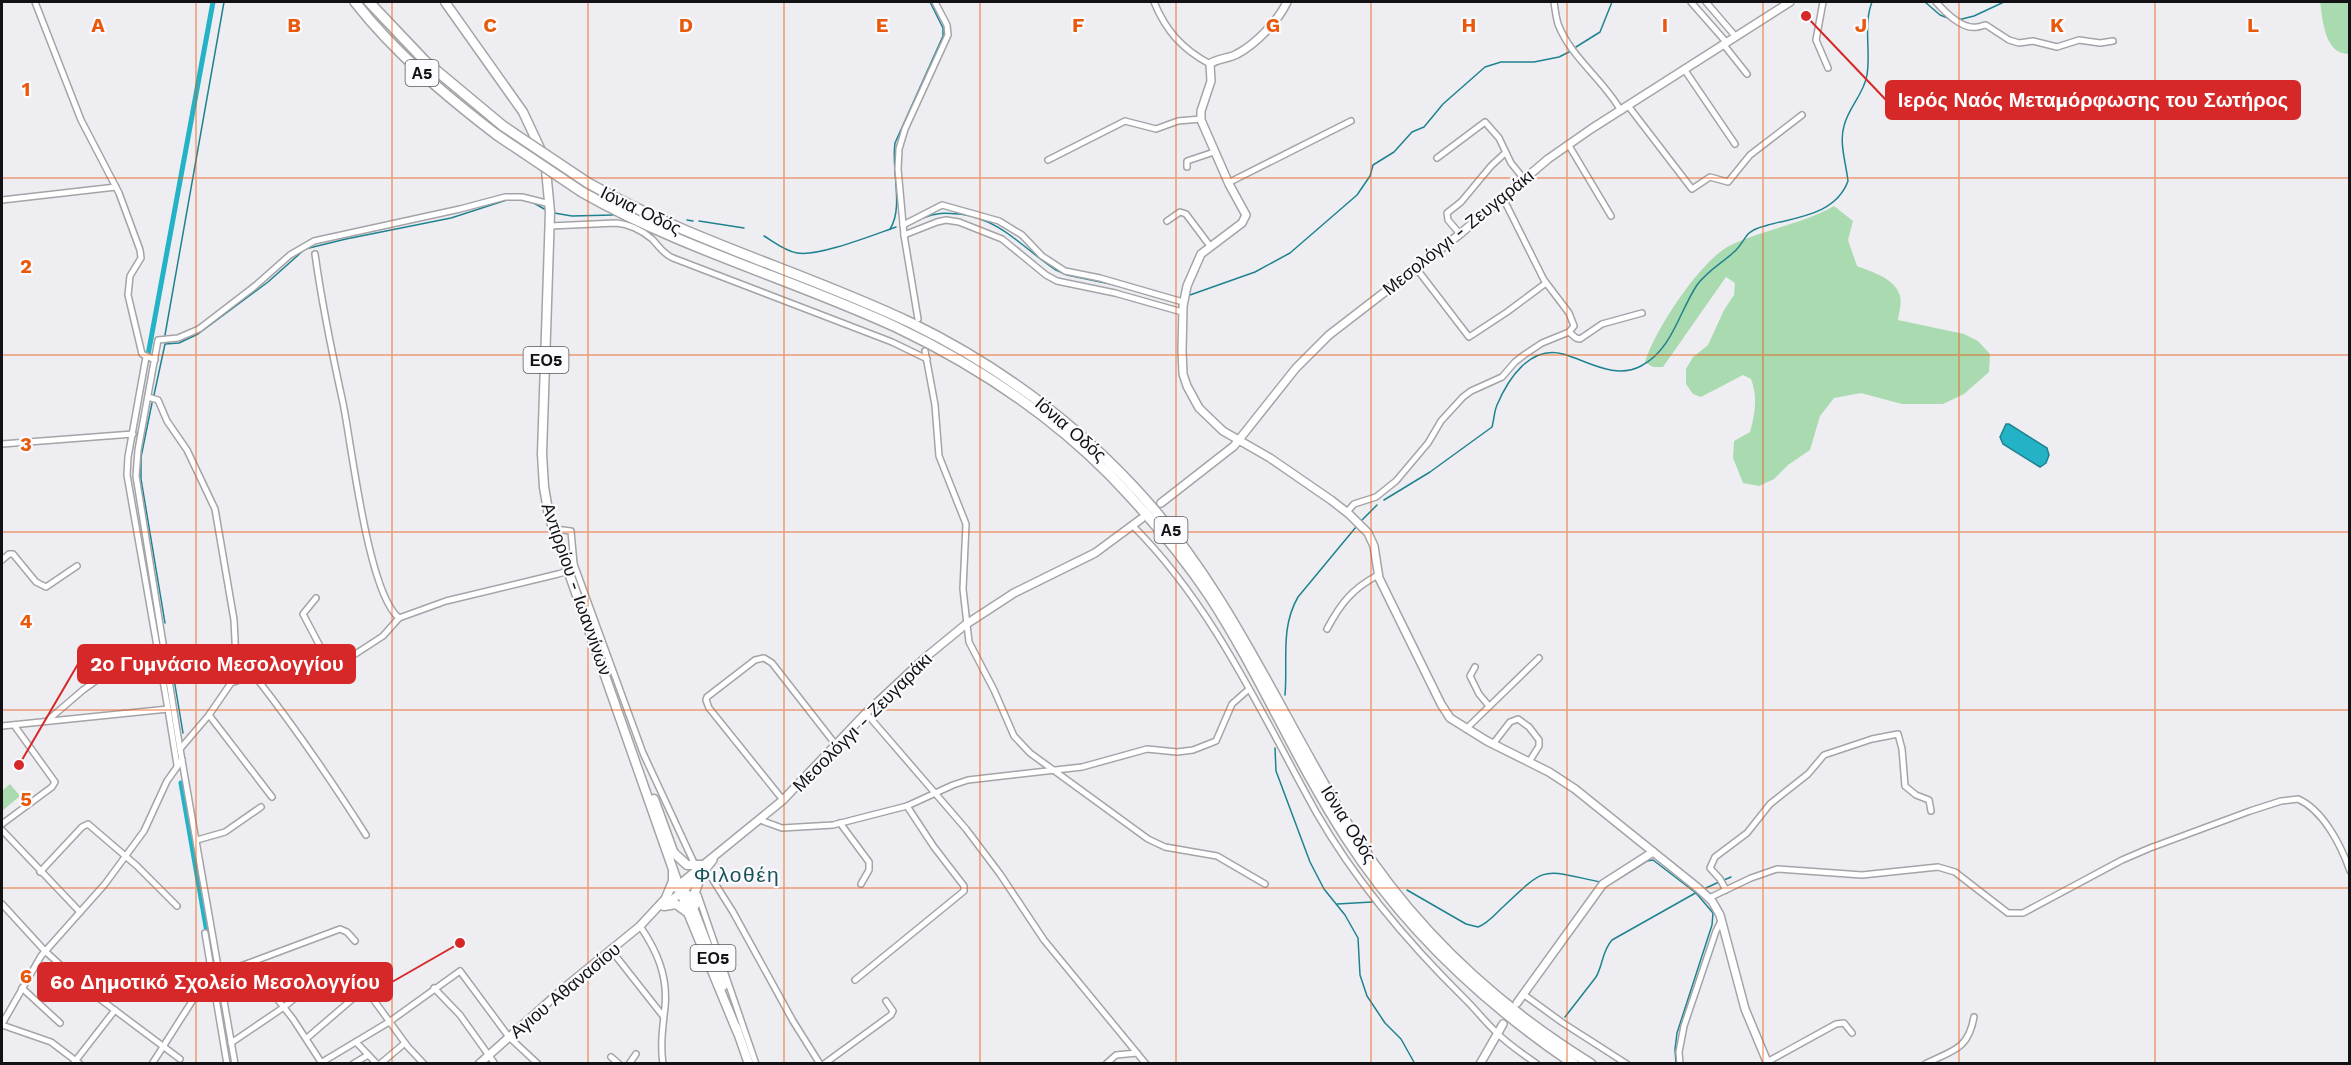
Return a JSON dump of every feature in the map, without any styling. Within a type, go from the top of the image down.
[{"type":"highway","name":"Ιόνια Οδός","points":[[355,2],[418,69],[497,135],[582,192],[639,222],[703,251],[919,338],[996,382],[1065,434],[1101,466],[1139,507],[1208,594],[1325,804],[1348,841],[1392,902],[1432,947],[1483,996],[1513,1021],[1574,1064]]},
{"type":"highway","name":"Ιόνια Οδός","points":[[369,2],[425,61],[503,126],[588,183],[690,234],[927,331],[983,362],[1032,395],[1091,444],[1151,506],[1201,569],[1242,634],[1332,799],[1394,891],[1438,941],[1485,986],[1534,1025],[1591,1064]]},
{"type":"main road","name":"Αντιρρίου - Ιωαννίνων","points":[[445,2],[498,75],[532,128],[545,159],[550,204],[542,454],[545,493],[554,529],[570,568],[628,735],[674,853],[682,886]]},
{"type":"main road","points":[[1287,2],[1272,24],[1247,47],[1235,56],[1210,64],[1211,81],[1201,119],[1228,183],[1244,210],[1245,218],[1201,254],[1194,265],[1182,312],[1183,374],[1187,386],[1204,414],[1224,431],[1296,476],[1348,513],[1368,533],[1374,543],[1378,575],[1444,710],[1452,720],[1529,762],[1582,795],[1709,898],[1721,921],[1745,1009],[1768,1063]]},
{"type":"main road","name":"Μεσολόγγι - Ζευγαράκι","points":[[1161,503],[1221,458],[1239,440],[1286,379],[1312,350],[1460,234],[1524,179],[1568,144],[1790,2]]},
{"type":"main road","name":"Μεσολόγγι - Ζευγαράκι","points":[[682,886],[783,800],[866,713],[926,657],[965,625],[1014,593],[1095,553],[1141,519]]},
{"type":"main road","name":"Αντιρρίου - Ιωαννίνων","points":[[628,735],[629,746],[672,863],[749,1064]]},
{"type":"main road","points":[[1517,1003],[1603,884],[1653,852]]},
{"type":"main road","points":[[674,853],[684,864],[702,869],[697,885],[693,916]]},
{"type":"main road","points":[[672,863],[673,881],[665,902],[682,906],[693,916]]},
{"type":"main road","name":"Αγιου Αθανασίου","points":[[479,1064],[640,926],[682,886]]},
{"type":"main road","points":[[1480,1064],[1503,1024]]},
{"type":"street","points":[[35,2],[84,129],[116,187],[141,253],[140,261],[129,280],[129,300],[142,352],[146,357],[155,360]]},
{"type":"street","points":[[918,318],[904,235],[898,163],[901,141],[948,35],[947,25],[935,2]]},
{"type":"street","points":[[1154,2],[1161,20],[1174,38],[1190,53],[1210,64]]},
{"type":"street","points":[[1554,2],[1558,24],[1563,34],[1593,76],[1612,95],[1621,111]]},
{"type":"street","points":[[1691,2],[1746,74]]},
{"type":"street","points":[[1706,2],[1736,37]]},
{"type":"street","points":[[1823,2],[1816,40],[1828,68]]},
{"type":"street","points":[[1936,2],[1956,20],[1973,27],[1986,25],[2015,43],[2033,41],[2057,47],[2079,40],[2100,43],[2113,41]]},
{"type":"street","points":[[1684,69],[1735,144]]},
{"type":"street","points":[[1629,106],[1692,189],[1710,177],[1728,182],[1750,155],[1802,115]]},
{"type":"street","points":[[1048,160],[1125,120],[1156,129],[1178,121],[1201,119]]},
{"type":"street","points":[[1228,183],[1351,122]]},
{"type":"street","points":[[1437,158],[1485,122],[1499,138],[1505,153],[1524,179]]},
{"type":"street","points":[[1568,144],[1611,216]]},
{"type":"street","points":[[1187,167],[1188,160],[1214,152]]},
{"type":"street","points":[[1460,234],[1448,220],[1448,213],[1461,202],[1505,153]]},
{"type":"street","points":[[2,200],[116,187]]},
{"type":"street","points":[[235,1064],[136,485],[136,459],[158,340],[178,338],[193,332],[255,286],[290,255],[314,241],[450,212],[505,197],[522,196],[550,204]]},
{"type":"street","points":[[1348,513],[1354,504],[1376,497],[1396,481],[1428,442],[1441,421],[1471,391],[1502,377],[1515,362],[1542,343],[1569,332],[1574,326],[1574,322],[1546,283],[1503,198]]},
{"type":"street","points":[[903,225],[940,205],[985,216],[1012,228],[1042,256],[1065,271],[1100,278],[1183,302]]},
{"type":"street","points":[[1167,221],[1180,212],[1186,214],[1210,246]]},
{"type":"street","points":[[904,235],[942,220],[959,222],[1002,239],[1057,281],[1182,312]]},
{"type":"street","points":[[550,226],[625,224],[647,235],[661,250],[673,258],[892,342],[927,359]]},
{"type":"street","points":[[315,254],[331,352],[343,403],[371,557],[387,602],[399,618]]},
{"type":"street","points":[[1416,268],[1468,337],[1546,283]]},
{"type":"street","points":[[1569,332],[1580,339],[1602,324],[1642,313]]},
{"type":"street","points":[[925,351],[935,405],[939,456],[966,524],[963,574],[965,625],[969,645],[994,690],[1014,736],[1022,746],[1055,772],[1148,839],[1165,847],[1218,856],[1265,884]]},
{"type":"street","points":[[146,357],[132,434],[128,483],[177,765]]},
{"type":"street","points":[[148,397],[158,400],[167,421],[187,450],[214,506],[234,624],[237,680]]},
{"type":"street","points":[[2,444],[132,434]]},
{"type":"street","points":[[1133,526],[1156,549],[1212,624],[1317,812],[1365,886],[1424,957],[1498,1034],[1537,1064]]},
{"type":"street","points":[[554,529],[571,531],[570,568],[646,760],[702,869],[734,912],[793,1022],[822,1064],[891,1015],[893,1011],[886,1001]]},
{"type":"street","points":[[2,560],[9,554],[13,554],[36,582],[46,587],[77,566]]},
{"type":"street","points":[[180,749],[209,715],[226,689],[237,680],[275,672],[292,680],[317,665],[336,665],[352,658],[383,636],[399,618],[446,601],[513,587],[570,568]]},
{"type":"street","points":[[1327,629],[1338,609],[1353,591],[1378,575]]},
{"type":"street","points":[[316,598],[303,614],[322,650],[326,664]]},
{"type":"street","points":[[46,721],[83,690],[135,652],[143,651],[152,661],[159,662]]},
{"type":"street","points":[[783,800],[708,706],[707,697],[756,660],[764,658],[772,663],[836,745]]},
{"type":"street","points":[[1466,729],[1539,658]]},
{"type":"street","points":[[1475,667],[1470,676],[1479,694],[1490,706]]},
{"type":"street","points":[[254,675],[285,715],[366,835]]},
{"type":"street","points":[[760,820],[782,828],[816,827],[908,806],[968,780],[1055,772],[1082,767],[1141,749],[1177,752],[1193,750],[1213,744],[1232,704],[1249,689]]},
{"type":"street","points":[[2,726],[168,709]]},
{"type":"street","points":[[866,713],[966,829],[1000,874],[1044,940],[1146,1064]]},
{"type":"street","points":[[209,715],[272,797]]},
{"type":"street","points":[[1493,744],[1510,722],[1518,719],[1539,740],[1539,746],[1529,762]]},
{"type":"street","points":[[2,824],[52,787],[55,782],[14,725]]},
{"type":"street","points":[[1726,890],[1722,881],[1710,868],[1715,857],[1746,833],[1770,804],[1808,774],[1821,757],[1832,751],[1879,737],[1898,734],[1902,749],[1905,786],[1916,795],[1929,800],[1931,811]]},
{"type":"street","points":[[115,1010],[76,1062],[51,1042],[2,1024],[45,951],[126,857],[148,824],[164,787],[182,760]]},
{"type":"street","points":[[1709,898],[1765,872],[1777,869],[1862,875],[1938,867],[1955,872],[2008,913],[2024,913],[2122,860],[2150,848],[2250,811],[2281,801],[2298,799],[2314,809],[2327,826],[2349,871]]},
{"type":"street","points":[[855,980],[964,891],[964,886],[934,847],[908,806]]},
{"type":"street","points":[[197,840],[225,832],[261,807]]},
{"type":"street","points":[[840,823],[869,862],[869,870],[861,884]]},
{"type":"street","points":[[40,872],[87,824],[126,857],[177,906]]},
{"type":"street","points":[[2,830],[80,912]]},
{"type":"street","points":[[697,885],[701,909],[756,1064]]},
{"type":"street","points":[[2,904],[45,951],[88,990],[180,1059]]},
{"type":"street","points":[[1680,1064],[1679,1052],[1684,1026],[1721,921]]},
{"type":"street","points":[[640,926],[656,951],[662,966],[665,998],[663,1061],[657,1064]]},
{"type":"street","points":[[219,973],[340,929],[347,932],[355,941]]},
{"type":"street","points":[[205,933],[227,1064]]},
{"type":"street","points":[[611,950],[663,1016]]},
{"type":"street","points":[[249,963],[307,1038],[320,1063],[389,1022],[460,971],[509,1037],[538,1064]]},
{"type":"street","points":[[231,1044],[284,1007],[334,966],[339,967],[364,989],[424,1064]]},
{"type":"street","points":[[152,1064],[212,970]]},
{"type":"street","points":[[22,988],[60,1023]]},
{"type":"street","points":[[434,988],[460,1015],[495,1064]]},
{"type":"street","points":[[307,1038],[364,989]]},
{"type":"street","points":[[1523,994],[1627,1064]]},
{"type":"street","points":[[1925,1064],[1962,1045],[1970,1037],[1974,1017]]},
{"type":"street","points":[[1768,1063],[1836,1024],[1844,1023],[1852,1033]]},
{"type":"street","points":[[356,1042],[379,1064],[405,1043]]},
{"type":"street","points":[[1106,1064],[1116,1055],[1137,1053]]},
{"type":"street","points":[[629,1064],[636,1054]]},
{"type":"street","points":[[353,1064],[368,1055]]},
{"type":"street","points":[[611,1057],[619,1064]]},
{"type":"green space","points":[[2320,2],[2349,2],[2349,54],[2341,53],[2334,48],[2326,35]]},
{"type":"green space","points":[[1834,206],[1853,221],[1848,240],[1857,266],[1882,276],[1897,290],[1901,302],[1898,320],[1964,334],[1978,341],[1990,354],[1989,372],[1964,394],[1943,404],[1902,404],[1861,393],[1834,398],[1820,416],[1810,450],[1788,465],[1774,479],[1759,486],[1743,483],[1733,458],[1734,441],[1750,432],[1755,406],[1751,379],[1743,375],[1701,397],[1693,394],[1686,384],[1686,369],[1693,357],[1708,345],[1724,310],[1734,295],[1735,283],[1726,277],[1663,367],[1653,367],[1645,362],[1658,332],[1681,297],[1719,252],[1731,245],[1808,218]]},
{"type":"green space","points":[[10,784],[20,796],[2,811],[2,791]]},
{"type":"water","points":[[2006,424],[2047,448],[2049,455],[2046,463],[2040,467],[2003,444],[2000,437]]},
{"type":"waterway","points":[[148,355],[213,2]]},
{"type":"waterway","points":[[165,335],[224,2]]},
{"type":"waterway","points":[[890,229],[894,220],[897,199],[895,143],[943,36],[943,28],[930,2]]},
{"type":"waterway","points":[[1576,47],[1600,32],[1612,2]]},
{"type":"waterway","points":[[1384,500],[1430,472],[1492,427],[1496,408],[1507,385],[1522,366],[1531,359],[1551,353],[1563,354],[1611,370],[1631,370],[1641,366],[1652,359],[1668,340],[1701,280],[1736,250],[1750,232],[1760,227],[1815,212],[1835,201],[1848,181],[1843,133],[1846,119],[1863,88],[1867,75],[1868,20],[1872,2]]},
{"type":"waterway","points":[[1925,2],[1940,15],[1953,20]]},
{"type":"waterway","points":[[1958,20],[1974,16],[2004,2]]},
{"type":"waterway","points":[[1190,295],[1255,272],[1290,253],[1357,195],[1370,176],[1373,165],[1394,152],[1412,132],[1424,127],[1443,104],[1485,67],[1501,62],[1534,62],[1559,57],[1569,52]]},
{"type":"waterway","points":[[154,395],[165,344],[179,343],[198,334],[268,282],[305,249],[451,218],[510,199]]},
{"type":"waterway","points":[[532,202],[546,210]]},
{"type":"waterway","points":[[554,213],[572,216],[613,215]]},
{"type":"waterway","points":[[923,218],[946,213],[975,217],[1011,236],[1056,270],[1067,275],[1120,286]]},
{"type":"waterway","points":[[687,220],[693,221]]},
{"type":"waterway","points":[[699,221],[744,228]]},
{"type":"waterway","points":[[764,236],[788,250],[806,253],[846,244],[896,227]]},
{"type":"waterway","points":[[152,403],[141,457],[141,479],[165,623]]},
{"type":"waterway","points":[[1361,521],[1377,505]]},
{"type":"waterway","points":[[1285,695],[1286,645],[1292,609],[1298,597],[1356,527]]},
{"type":"waterway","points":[[169,649],[183,733]]},
{"type":"waterway","points":[[1275,748],[1276,771],[1310,862],[1324,889],[1345,915],[1358,938],[1360,975],[1367,996],[1385,1023],[1401,1039],[1415,1064]]},
{"type":"waterway","points":[[181,783],[208,938]]},
{"type":"waterway","points":[[1615,881],[1647,861],[1653,860],[1696,893],[1713,913],[1712,925],[1677,1033],[1676,1064]]},
{"type":"waterway","points":[[1407,890],[1466,924],[1478,927],[1538,877],[1556,873],[1600,882]]},
{"type":"waterway","points":[[1724,880],[1731,877]]},
{"type":"waterway","points":[[1706,888],[1719,882]]},
{"type":"waterway","points":[[1565,1017],[1596,977],[1606,949],[1612,940],[1699,891]]},
{"type":"waterway","points":[[1337,904],[1372,902]]},
{"type":"place","name":"Ιερός Ναός Μεταμόρφωσης του Σωτήρος","points":[[1806,16]]},
{"type":"place","name":"2ο Γυμνάσιο Μεσολογγίου","points":[[19,765]]},
{"type":"place","name":"6ο Δημοτικό Σχολείο Μεσολογγίου","points":[[460,943]]},
{"type":"district","name":"Φιλοθέη","points":[[737,874]]}]
